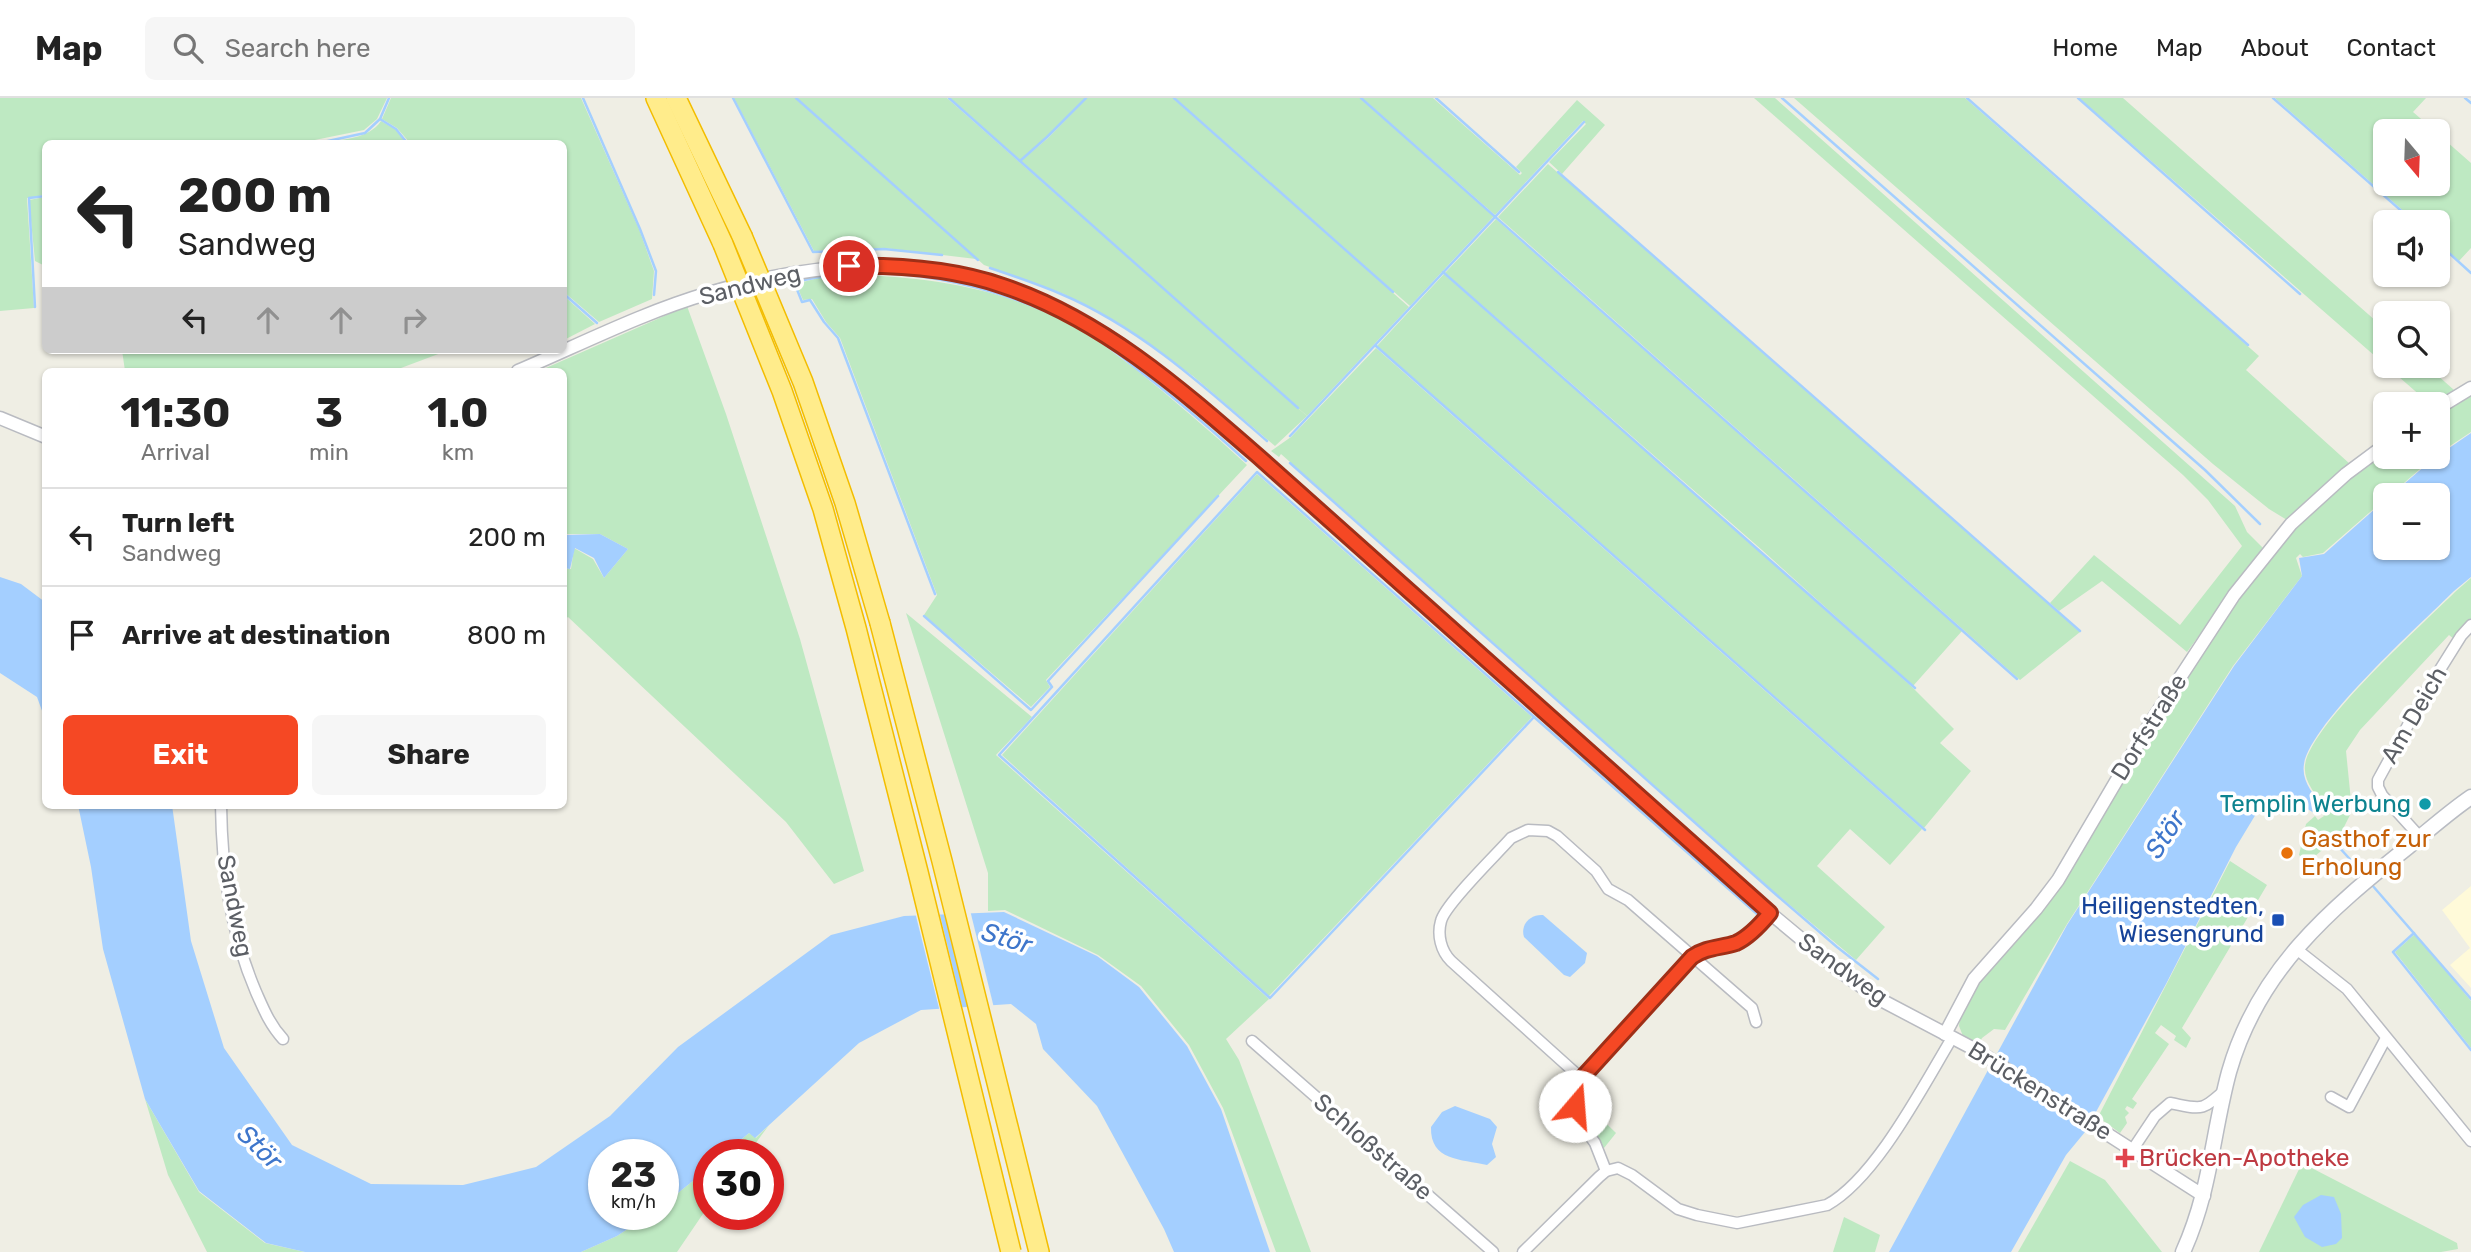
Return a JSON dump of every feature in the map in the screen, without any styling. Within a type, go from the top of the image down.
[{"type":"highway","points":[[656,98],[723,244],[782,391],[823,509],[918,872],[1011,1252]]},
{"type":"highway","points":[[676,98],[742,236],[803,382],[845,503],[880,623],[942,861],[1039,1252]]},
{"type":"main road","points":[[2183,1252],[2195,1226],[2204,1196],[2225,1090],[2239,1042],[2253,1008],[2295,948],[2369,878],[2471,797]]},
{"type":"street","name":"Sandweg","points":[[567,350],[638,319],[709,293],[803,270],[874,266],[943,272],[1002,285],[1052,306],[1119,344],[1200,405],[1826,960],[1881,1000],[1949,1036]]},
{"type":"street","name":"Sandweg","points":[[525,368],[557,354]]},
{"type":"street","points":[[2450,401],[2471,388]]},
{"type":"street","points":[[0,418],[42,435]]},
{"type":"street","name":"Dorfstraße","points":[[1949,1036],[1974,979],[2058,880],[2151,722],[2234,595],[2291,524],[2323,493],[2373,454]]},
{"type":"street","name":"Am Deich","points":[[2420,837],[2382,794],[2378,780],[2426,692],[2461,636],[2471,625]]},
{"type":"street","name":"Sandweg","points":[[221,809],[223,854],[236,937],[271,1026],[283,1039]]},
{"type":"street","points":[[1581,1079],[1451,961],[1442,948],[1440,923],[1446,910],[1511,838],[1521,831],[1535,829],[1557,836],[1596,871],[1618,897],[1628,900],[1752,1009],[1756,1022]]},
{"type":"street","points":[[1606,1171],[1595,1143],[1577,1118],[1576,1092],[1581,1079],[1692,957],[1704,950],[1735,943],[1751,933],[1770,913]]},
{"type":"street","points":[[2295,948],[2347,989],[2471,1141]]},
{"type":"street","points":[[1523,1252],[1606,1171],[1618,1168],[1678,1209],[1737,1223],[1827,1205],[1840,1198],[1855,1184],[1883,1149],[1949,1036]]},
{"type":"street","name":"Brückenstraße","points":[[1949,1036],[1981,1053],[2204,1196]]},
{"type":"street","points":[[2332,1097],[2349,1107],[2386,1038]]},
{"type":"street","name":"Schloßstraße","points":[[1252,1041],[1493,1252]]},
{"type":"street","points":[[2133,1149],[2155,1116],[2170,1104],[2206,1107],[2225,1090]]},
{"type":"shaded area","points":[[2471,886],[2471,988],[2450,965],[2470,948],[2442,910]]},
{"type":"green space","points":[[0,98],[387,98],[377,119],[364,130],[315,140],[42,140],[42,196],[27,198],[34,308],[0,311]]},
{"type":"green space","points":[[391,98],[581,98],[639,229],[654,271],[652,299],[599,322],[567,295],[567,140],[407,140],[397,128],[382,119]]},
{"type":"green space","points":[[734,98],[795,98],[976,259],[884,248],[814,251]]},
{"type":"green space","points":[[797,98],[947,98],[1307,416],[1275,446],[1193,376],[1124,327],[1064,294],[984,265]]},
{"type":"green space","points":[[950,98],[1085,98],[1020,160]]},
{"type":"green space","points":[[1087,98],[1173,98],[1409,307],[1307,416],[1021,161]]},
{"type":"green space","points":[[1175,98],[1360,98],[1494,216],[1410,306]]},
{"type":"green space","points":[[1362,98],[1433,98],[1520,175],[1522,173],[1516,167],[1577,100],[1605,125],[1562,174],[1549,162],[1586,124],[1583,121],[1495,215]]},
{"type":"green space","points":[[1754,98],[1775,98],[2235,506],[2247,532],[2263,548],[2187,652],[2102,581],[2059,611],[2050,603],[2094,555],[2180,625],[2242,546],[2208,500],[2183,475]]},
{"type":"green space","points":[[1794,98],[1965,98],[2259,356],[2246,370],[2350,464],[2287,520],[2269,509],[2213,464]]},
{"type":"green space","points":[[2079,98],[2123,98],[2373,318],[2373,355]]},
{"type":"green space","points":[[2275,98],[2426,98],[2413,112],[2421,119],[2373,119],[2373,184]]},
{"type":"green space","points":[[381,121],[395,129],[404,140],[341,140],[363,135]]},
{"type":"green space","points":[[2450,145],[2471,163],[2471,248],[2459,261],[2450,253],[2450,210],[2402,210],[2386,196],[2450,196]]},
{"type":"green space","points":[[1548,164],[2080,632],[2020,680],[1498,217]]},
{"type":"green space","points":[[42,198],[42,264],[35,261],[29,200]]},
{"type":"green space","points":[[1496,219],[1962,631],[1913,686],[1445,273]]},
{"type":"green space","points":[[1444,274],[1761,551],[1912,687],[1954,729],[1940,743],[1971,771],[1924,828],[1377,346]]},
{"type":"green space","points":[[857,275],[914,279],[970,288],[1025,304],[1051,315],[1092,337],[1134,368],[1247,465],[1046,680],[1050,687],[1031,707],[924,615],[937,595],[840,338],[812,299],[803,300],[796,284],[818,278]]},
{"type":"green space","points":[[567,299],[595,324],[567,338]]},
{"type":"green space","points":[[687,306],[726,414],[800,639],[864,871],[834,884],[786,822],[567,618],[567,568],[571,569],[574,548],[593,559],[604,578],[628,549],[600,534],[567,534],[567,368],[546,368]]},
{"type":"green space","points":[[1376,348],[1922,829],[1890,865],[1850,829],[1817,866],[1885,927],[1856,960],[1774,892],[1281,454],[1279,457],[1271,451],[1291,437]]},
{"type":"green space","points":[[123,354],[438,354],[401,368],[125,368]]},
{"type":"green space","points":[[2400,378],[2440,378],[2454,390],[2450,393],[2416,392]]},
{"type":"green space","points":[[2471,394],[2471,432],[2450,446],[2450,407]]},
{"type":"green space","points":[[2373,460],[2373,469],[2420,469],[2404,483],[2373,483],[2373,509],[2323,553],[2303,557],[2300,554],[2296,558],[2302,576],[2233,666],[2067,924],[2005,1030],[1994,1029],[1982,1038],[1979,1044],[1963,1036],[1959,1026],[1961,1010],[1975,987],[2016,938],[2205,644],[2299,522],[2349,477]]},
{"type":"green space","points":[[1257,474],[1532,717],[1269,996],[1002,755]]},
{"type":"green space","points":[[2471,578],[2471,622],[2454,639],[2449,635],[2360,730],[2346,751],[2352,811],[2340,835],[2308,862],[2299,855],[2306,824],[2315,816],[2318,820],[2324,816],[2321,811],[2325,807],[2306,777],[2305,765],[2312,747],[2326,725],[2370,675]]},
{"type":"green space","points":[[906,613],[1032,717],[996,755],[1269,999],[1226,1039],[1239,1060],[1311,1252],[1276,1252],[1223,1108],[1189,1045],[1141,986],[1098,955],[1005,910],[988,911],[988,873]]},
{"type":"green space","points":[[2230,861],[2267,885],[2182,1028],[2191,1038],[2186,1048],[2174,1040],[2176,1036],[2161,1025],[2155,1033],[2169,1044],[2132,1099],[2137,1103],[2133,1109],[2127,1106],[2125,1109],[2129,1113],[2125,1117],[2127,1123],[2120,1133],[2098,1117]]},
{"type":"green space","points":[[2415,934],[2471,1001],[2471,1048],[2395,952]]},
{"type":"green space","points":[[1580,1098],[1616,1133],[1604,1148],[1581,1118]]},
{"type":"green space","points":[[145,1099],[199,1192],[265,1243],[305,1252],[207,1252],[168,1175]]},
{"type":"green space","points":[[769,1125],[759,1139],[742,1139],[749,1133],[756,1138]]},
{"type":"green space","points":[[2070,1161],[2105,1180],[2162,1252],[2018,1252]]},
{"type":"green space","points":[[2302,1163],[2457,1243],[2458,1249],[2441,1252],[2259,1252]]},
{"type":"green space","points":[[693,1181],[693,1228],[677,1252],[581,1252],[626,1230],[679,1230],[679,1192]]},
{"type":"green space","points":[[1844,1217],[1880,1235],[1875,1252],[1833,1252]]},
{"type":"water","name":"Stör","points":[[2471,433],[2471,577],[2369,674],[2346,699],[2311,746],[2304,764],[2304,776],[2323,807],[2314,813],[2283,794],[2265,799],[2236,847],[2166,984],[2085,1132],[2066,1155],[2011,1252],[1889,1252],[2067,925],[2234,666],[2302,576],[2299,558],[2324,554],[2373,511],[2373,560],[2450,560],[2450,483],[2405,483],[2421,469],[2450,469],[2450,447]]},
{"type":"water","points":[[600,534],[628,549],[604,578],[594,558],[575,548],[570,569],[567,568],[567,535]]},
{"type":"water","points":[[0,577],[21,584],[42,600],[42,711],[37,697],[0,673]]},
{"type":"water","name":"Stör","points":[[79,809],[173,809],[191,941],[224,1048],[292,1145],[371,1184],[463,1185],[536,1167],[610,1116],[678,1047],[831,935],[904,916],[1004,912],[1097,956],[1139,987],[1187,1046],[1221,1109],[1270,1252],[1174,1252],[1097,1106],[1043,1049],[1036,1024],[1011,1004],[921,1010],[859,1043],[755,1138],[749,1133],[742,1139],[693,1139],[693,1181],[679,1192],[679,1139],[588,1139],[588,1230],[626,1230],[581,1252],[305,1252],[266,1243],[199,1191],[145,1099],[103,949],[91,867]]},
{"type":"water","points":[[1543,915],[1587,953],[1585,963],[1570,977],[1564,975],[1524,937],[1527,921],[1534,916]]},
{"type":"water","points":[[1455,1106],[1490,1119],[1497,1127],[1492,1144],[1496,1157],[1487,1165],[1449,1156],[1436,1146],[1431,1127],[1442,1112]]},
{"type":"water","points":[[2321,1195],[2334,1197],[2341,1214],[2342,1238],[2336,1244],[2322,1247],[2305,1237],[2294,1217],[2303,1205]]},
{"type":"pier","points":[[970,910],[994,1008],[970,1010],[945,911]]},
{"type":"pier","points":[[939,911],[963,1010],[940,1012],[915,912]]},
{"type":"waterway","points":[[333,140],[365,133],[380,119],[389,98]]},
{"type":"waterway","points":[[583,98],[656,271],[654,295]]},
{"type":"waterway","points":[[733,98],[813,252],[884,249],[942,255]]},
{"type":"waterway","points":[[796,98],[978,260]]},
{"type":"waterway","points":[[949,98],[1298,408]]},
{"type":"waterway","points":[[1020,161],[1086,98]]},
{"type":"waterway","points":[[1174,98],[1393,292]]},
{"type":"waterway","points":[[1361,98],[2017,679]]},
{"type":"waterway","points":[[1436,98],[1519,172]]},
{"type":"waterway","points":[[1782,98],[2205,470],[2260,524]]},
{"type":"waterway","points":[[1967,98],[2248,345]]},
{"type":"waterway","points":[[2078,98],[2300,294]]},
{"type":"waterway","points":[[2273,98],[2400,210]]},
{"type":"waterway","points":[[2465,98],[2471,103]]},
{"type":"waterway","points":[[380,119],[396,129],[405,140]]},
{"type":"waterway","points":[[1290,436],[1584,122]]},
{"type":"waterway","points":[[1558,172],[2080,631]]},
{"type":"waterway","points":[[35,307],[29,198],[42,196]]},
{"type":"waterway","points":[[2450,254],[2471,273]]},
{"type":"waterway","points":[[990,268],[1061,294],[1117,323],[1170,359],[1267,441]]},
{"type":"waterway","points":[[1443,272],[1915,688]]},
{"type":"waterway","points":[[935,594],[838,338],[810,300],[802,302],[794,282],[866,273],[902,275],[938,279],[1009,297],[1092,335],[1179,402],[1246,461]]},
{"type":"waterway","points":[[567,297],[597,323]]},
{"type":"waterway","points":[[1376,346],[1925,830]]},
{"type":"waterway","points":[[1290,463],[1773,892],[1878,979]]},
{"type":"waterway","points":[[1257,472],[1534,717],[1270,998],[999,755],[1257,472]]},
{"type":"waterway","points":[[924,616],[1031,710],[1052,687],[1048,681],[1218,496]]},
{"type":"waterway","points":[[1534,717],[1757,914]]},
{"type":"waterway","points":[[2338,846],[2366,877]]},
{"type":"waterway","points":[[2372,885],[2471,999]]},
{"type":"waterway","points":[[2414,933],[2393,952],[2471,1050]]},
{"type":"place","name":"Templin Werbung","points":[[2425,804]]},
{"type":"place","name":"Gasthof zur Erholung","points":[[2287,853]]},
{"type":"place","name":"Heiligenstedten, Wiesengrund","points":[[2278,920]]},
{"type":"place","name":"Brücken-Apotheke","points":[[2125,1158]]},
{"type":"route","points":[[849,266],[907,267],[1002,285],[1052,306],[1119,344],[1200,405],[1770,913],[1744,938],[1735,943],[1704,950],[1692,957],[1581,1079],[1577,1086],[1575,1106]]}]
